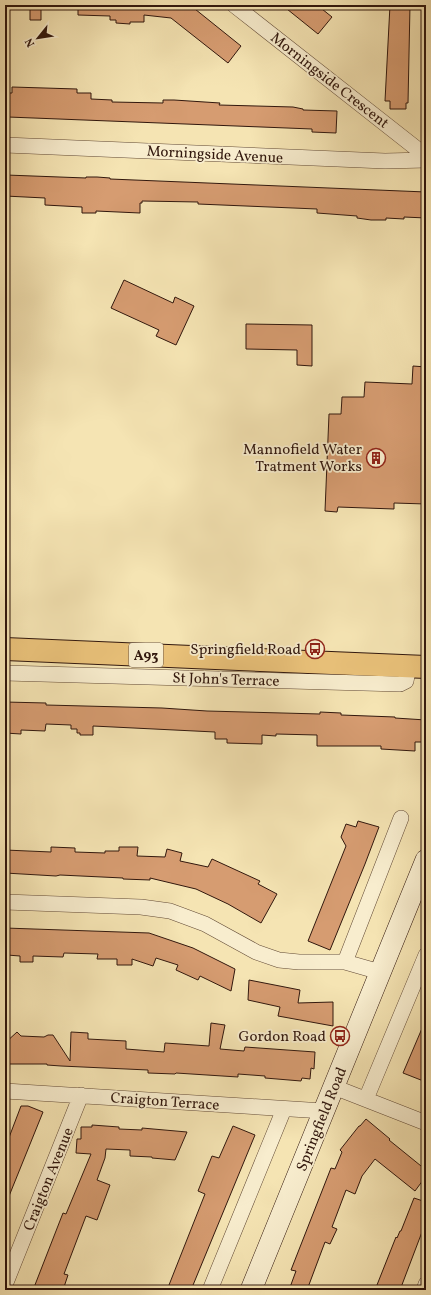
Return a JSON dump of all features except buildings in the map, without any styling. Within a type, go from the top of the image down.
[{"type":"main road","name":"St John's Terrace","points":[[5,649],[417,666]]},
{"type":"street","name":"Morningside Crescent","points":[[234,5],[426,156]]},
{"type":"street","name":"Morningside Avenue","points":[[5,145],[385,161],[426,160]]},
{"type":"street","name":"St John's Terrace","points":[[5,673],[400,684],[406,681],[417,666]]},
{"type":"street","points":[[345,962],[400,818]]},
{"type":"street","name":"Springfield Road","points":[[251,1290],[426,860]]},
{"type":"street","points":[[5,902],[141,907],[170,911],[205,924],[256,952],[279,960],[299,962],[345,962],[380,972]]},
{"type":"street","points":[[366,1099],[426,955]]},
{"type":"street","points":[[334,1087],[426,1123]]},
{"type":"street","name":"Craigton Terrace","points":[[5,1091],[324,1111]]},
{"type":"street","name":"Craigton Avenue","points":[[5,1285],[81,1095]]},
{"type":"street","points":[[210,1290],[284,1109]]},
{"type":"street","points":[[424,1290],[426,1284]]},
{"type":"place","name":"Mannofield Water Tratment Works","points":[[376,458]]},
{"type":"place","name":"Springfield Road","points":[[315,649]]},
{"type":"place","name":"Gordon Road","points":[[340,1036]]}]
